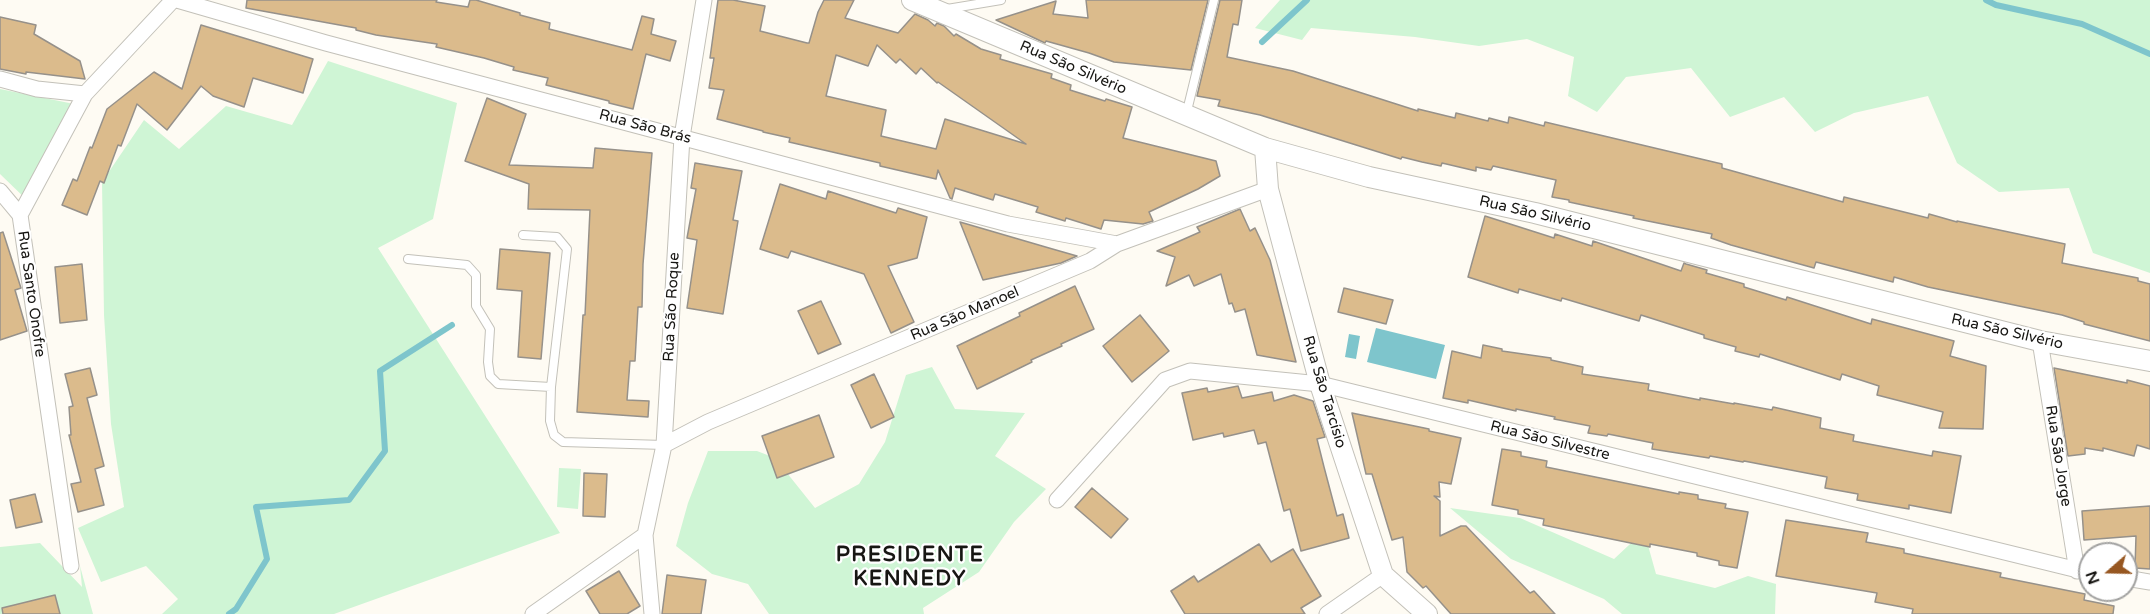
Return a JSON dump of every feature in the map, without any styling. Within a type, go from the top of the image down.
[{"type":"street","name":"Rua Santo Onofre","points":[[71,566],[20,215],[85,94],[175,0]]},
{"type":"street","name":"Rua São Brás","points":[[175,0],[337,46],[1008,224],[1117,244]]},
{"type":"street","name":"Rua São Roque","points":[[652,614],[645,535],[664,445],[682,137],[704,0]]},
{"type":"street","name":"Rua São Silvério","points":[[912,0],[1265,148],[1369,177],[1535,213],[2040,341],[2150,362]]},
{"type":"street","points":[[0,79],[38,89],[85,94]]},
{"type":"street","name":"Rua São Tarcísio","points":[[1265,148],[1268,189],[1320,384],[1383,575]]},
{"type":"street","name":"Rua São Manoel","points":[[664,445],[708,422],[1090,261],[1117,244],[1268,189]]},
{"type":"street","points":[[0,191],[20,215]]},
{"type":"street","name":"Rua São Jorge","points":[[2040,341],[2078,542]]},
{"type":"street","name":"Rua São Silvestre","points":[[1057,500],[1165,380],[1190,371],[1320,384],[2078,571]]},
{"type":"street","points":[[533,614],[645,535]]},
{"type":"street","points":[[1327,614],[1383,575],[1427,614]]},
{"type":"lane","points":[[939,10],[1001,0]]},
{"type":"lane","points":[[1185,116],[1214,0]]},
{"type":"lane","points":[[523,235],[557,237],[567,249],[551,387],[550,421],[554,435],[563,442],[664,445]]},
{"type":"lane","points":[[408,259],[467,265],[476,275],[476,306],[490,329],[488,362],[490,376],[498,384],[551,387]]},
{"type":"green space","points":[[1280,0],[2150,0],[2150,273],[2093,253],[2069,188],[1999,192],[1957,163],[1928,96],[1854,113],[1815,132],[1784,97],[1730,117],[1691,68],[1626,77],[1597,112],[1568,96],[1574,57],[1527,39],[1479,46],[1415,37],[1311,28],[1302,40],[1255,28]]},
{"type":"green space","points":[[328,61],[457,103],[433,219],[378,248],[560,533],[334,614],[162,614],[178,599],[146,566],[101,582],[78,528],[124,507],[111,424],[104,315],[102,182],[144,120],[179,149],[226,106],[292,125]]},
{"type":"green space","points":[[0,89],[79,105],[29,202],[0,174]]},
{"type":"green space","points":[[932,367],[955,409],[1025,413],[995,456],[1046,489],[1014,522],[979,572],[923,608],[924,614],[769,614],[748,584],[712,574],[676,546],[688,503],[708,451],[757,451],[775,458],[815,508],[859,484],[885,442],[906,375]]},
{"type":"green space","points":[[559,468],[581,469],[578,509],[557,507]]},
{"type":"green space","points":[[1450,508],[1520,518],[1614,559],[1644,531],[1656,574],[1715,588],[1748,576],[1776,584],[1775,614],[1622,614],[1604,599],[1511,559]]},
{"type":"green space","points":[[40,543],[82,587],[80,566],[93,614],[0,614],[0,547]]},
{"type":"water","points":[[1376,328],[1445,345],[1436,379],[1367,362]]},
{"type":"water","points":[[1349,334],[1360,336],[1356,359],[1345,357]]},
{"type":"building","points":[[247,0],[437,0],[436,2],[468,7],[470,0],[476,0],[550,23],[549,29],[632,50],[642,16],[654,19],[651,34],[676,41],[670,61],[646,54],[633,109],[546,85],[548,78],[513,70],[514,67],[484,58],[436,47],[437,44],[376,35],[356,30],[356,28],[246,8]]},
{"type":"building","points":[[718,0],[733,0],[765,6],[760,31],[807,43],[809,43],[824,0],[854,0],[845,18],[898,33],[915,14],[935,26],[937,23],[944,26],[954,36],[956,34],[981,49],[1001,55],[1000,59],[1052,74],[1051,78],[1071,85],[1070,90],[1132,107],[1123,138],[1216,161],[1220,176],[1149,212],[1153,221],[1143,224],[1104,220],[1101,229],[1036,212],[1038,207],[995,194],[993,200],[955,188],[952,199],[938,170],[936,179],[880,166],[880,163],[789,142],[790,138],[717,119],[724,90],[709,88],[714,58],[710,58]],"holes":[[[877,45],[896,63],[900,59],[916,74],[921,68],[937,83],[1026,144],[945,119],[936,149],[881,136],[886,110],[826,96],[836,55],[868,66]]]},
{"type":"building","points":[[1086,0],[1208,0],[1191,70],[1114,62],[1046,41],[1045,43],[996,20],[1056,1],[1053,14],[1088,18]]},
{"type":"building","points":[[1220,0],[1242,0],[1238,25],[1233,24],[1227,57],[1293,71],[1418,111],[1418,109],[1455,118],[1456,113],[1488,121],[1489,118],[1508,123],[1509,117],[1544,126],[1545,122],[1722,164],[1722,168],[1843,202],[1844,197],[1928,218],[1929,214],[2065,244],[2062,263],[2138,278],[2138,281],[2150,284],[2150,341],[2084,324],[2084,322],[2062,315],[1928,287],[1894,277],[1893,282],[1816,262],[1814,268],[1731,245],[1711,238],[1712,234],[1633,218],[1634,216],[1552,197],[1556,180],[1493,166],[1491,170],[1476,167],[1476,171],[1442,163],[1441,166],[1402,157],[1401,159],[1260,115],[1218,106],[1220,100],[1197,96]]},
{"type":"building","points":[[0,17],[36,25],[34,34],[80,61],[85,79],[26,72],[26,74],[0,69]]},
{"type":"building","points":[[201,25],[313,59],[303,93],[253,78],[244,107],[213,96],[201,86],[167,130],[137,104],[121,146],[118,145],[104,183],[100,181],[87,215],[62,205],[73,179],[77,181],[107,109],[154,72],[182,89]]},
{"type":"building","points":[[487,98],[526,114],[509,165],[593,168],[595,148],[652,153],[642,307],[638,307],[635,361],[630,361],[627,400],[649,401],[648,417],[577,412],[590,210],[528,209],[529,184],[465,161]]},
{"type":"building","points":[[695,163],[742,171],[733,220],[738,221],[723,314],[687,308],[697,240],[687,238],[696,189],[691,188]]},
{"type":"building","points":[[780,184],[826,199],[828,191],[896,213],[898,208],[927,217],[917,258],[888,266],[914,322],[891,333],[864,274],[791,251],[788,258],[760,249]]},
{"type":"building","points":[[1240,209],[1250,231],[1255,228],[1270,260],[1296,362],[1257,355],[1245,309],[1235,312],[1232,303],[1229,304],[1221,274],[1194,286],[1189,275],[1166,286],[1175,257],[1157,251],[1200,232],[1197,227]]},
{"type":"building","points":[[1485,216],[1554,238],[1555,234],[1592,246],[1593,241],[1681,271],[1684,263],[1707,270],[1706,273],[1744,284],[1744,287],[1786,300],[1787,297],[1871,324],[1872,319],[1954,341],[1950,356],[1986,366],[1983,429],[1939,428],[1943,412],[1877,395],[1879,386],[1842,374],[1840,380],[1760,354],[1759,357],[1735,351],[1736,347],[1641,315],[1639,321],[1562,298],[1561,301],[1519,289],[1518,293],[1468,277]]},
{"type":"building","points":[[960,222],[1077,256],[1061,263],[983,280]]},
{"type":"building","points":[[3,232],[21,288],[15,290],[27,331],[0,340],[0,233]]},
{"type":"building","points":[[500,249],[550,253],[541,359],[518,357],[522,291],[497,289]]},
{"type":"building","points":[[82,264],[87,320],[60,323],[55,267]]},
{"type":"building","points":[[1075,286],[1094,329],[977,389],[957,346],[1020,316],[1019,313]]},
{"type":"building","points":[[1344,288],[1393,300],[1386,324],[1338,312]]},
{"type":"building","points":[[821,301],[841,344],[818,354],[798,311]]},
{"type":"building","points":[[1140,315],[1169,351],[1132,382],[1103,346]]},
{"type":"building","points":[[1483,345],[1502,349],[1502,351],[1551,358],[1551,360],[1583,367],[1582,374],[1649,384],[1648,390],[1772,410],[1773,407],[1821,418],[1820,428],[1854,435],[1853,441],[1932,456],[1933,451],[1961,456],[1951,513],[1909,505],[1909,509],[1857,500],[1858,494],[1825,488],[1827,477],[1744,461],[1652,449],[1653,443],[1608,434],[1607,436],[1588,433],[1590,426],[1554,419],[1555,417],[1468,400],[1468,403],[1443,398],[1452,351],[1481,358]]},
{"type":"building","points":[[90,368],[97,395],[87,398],[104,466],[95,469],[104,505],[78,512],[71,484],[81,482],[69,435],[71,435],[69,407],[73,406],[65,374]]},
{"type":"building","points":[[2054,368],[2150,386],[2150,449],[2137,445],[2134,456],[2103,448],[2103,451],[2085,448],[2085,454],[2068,456]]},
{"type":"building","points":[[874,374],[894,417],[871,428],[851,385]]},
{"type":"building","points":[[1238,386],[1242,398],[1272,392],[1274,401],[1294,395],[1313,401],[1325,437],[1317,439],[1324,467],[1337,516],[1343,514],[1349,538],[1301,551],[1290,509],[1284,511],[1266,442],[1258,444],[1254,430],[1224,437],[1223,433],[1193,440],[1182,393],[1207,388],[1208,392]]},
{"type":"building","points":[[1352,413],[1461,438],[1451,484],[1439,482],[1440,497],[1434,496],[1440,501],[1440,536],[1466,526],[1530,593],[1534,591],[1555,614],[1451,614],[1426,586],[1423,588],[1407,572],[1403,537],[1392,540],[1372,474],[1366,474]]},
{"type":"building","points":[[819,415],[834,457],[777,478],[762,436]]},
{"type":"building","points":[[1502,449],[1521,452],[1521,456],[1547,461],[1546,467],[1679,494],[1679,492],[1698,495],[1698,499],[1726,504],[1725,508],[1748,512],[1737,568],[1719,565],[1719,561],[1697,556],[1697,553],[1650,544],[1650,547],[1543,525],[1544,519],[1518,514],[1518,510],[1492,505]]},
{"type":"building","points":[[584,473],[607,474],[605,517],[583,516]]},
{"type":"building","points":[[1092,488],[1128,519],[1111,538],[1075,507]]},
{"type":"building","points":[[35,494],[42,522],[16,528],[10,500]]},
{"type":"building","points":[[2150,506],[2150,569],[2138,568],[2136,536],[2084,540],[2082,511]]},
{"type":"building","points":[[1786,520],[1868,533],[1866,542],[1904,549],[1904,553],[2001,573],[2000,577],[2078,593],[2078,602],[2114,606],[2113,614],[1912,614],[1913,609],[1875,602],[1877,593],[1776,576]]},
{"type":"building","points":[[1259,544],[1271,562],[1293,549],[1321,596],[1301,608],[1305,614],[1185,614],[1171,591],[1194,576],[1198,582]]},
{"type":"building","points":[[619,571],[640,606],[627,614],[600,614],[586,591]]},
{"type":"building","points":[[667,575],[706,580],[701,614],[662,614]]},
{"type":"building","points":[[55,595],[60,614],[3,614],[2,608]]},
{"type":"waterway","points":[[1262,42],[1307,0]]},
{"type":"waterway","points":[[1986,0],[1996,5],[2082,24],[2150,54]]},
{"type":"waterway","points":[[229,614],[236,609],[267,559],[256,507],[349,500],[385,451],[380,371],[452,325]]},
{"type":"district","name":"PRESIDENTE KENNEDY","points":[[910,567]]}]
